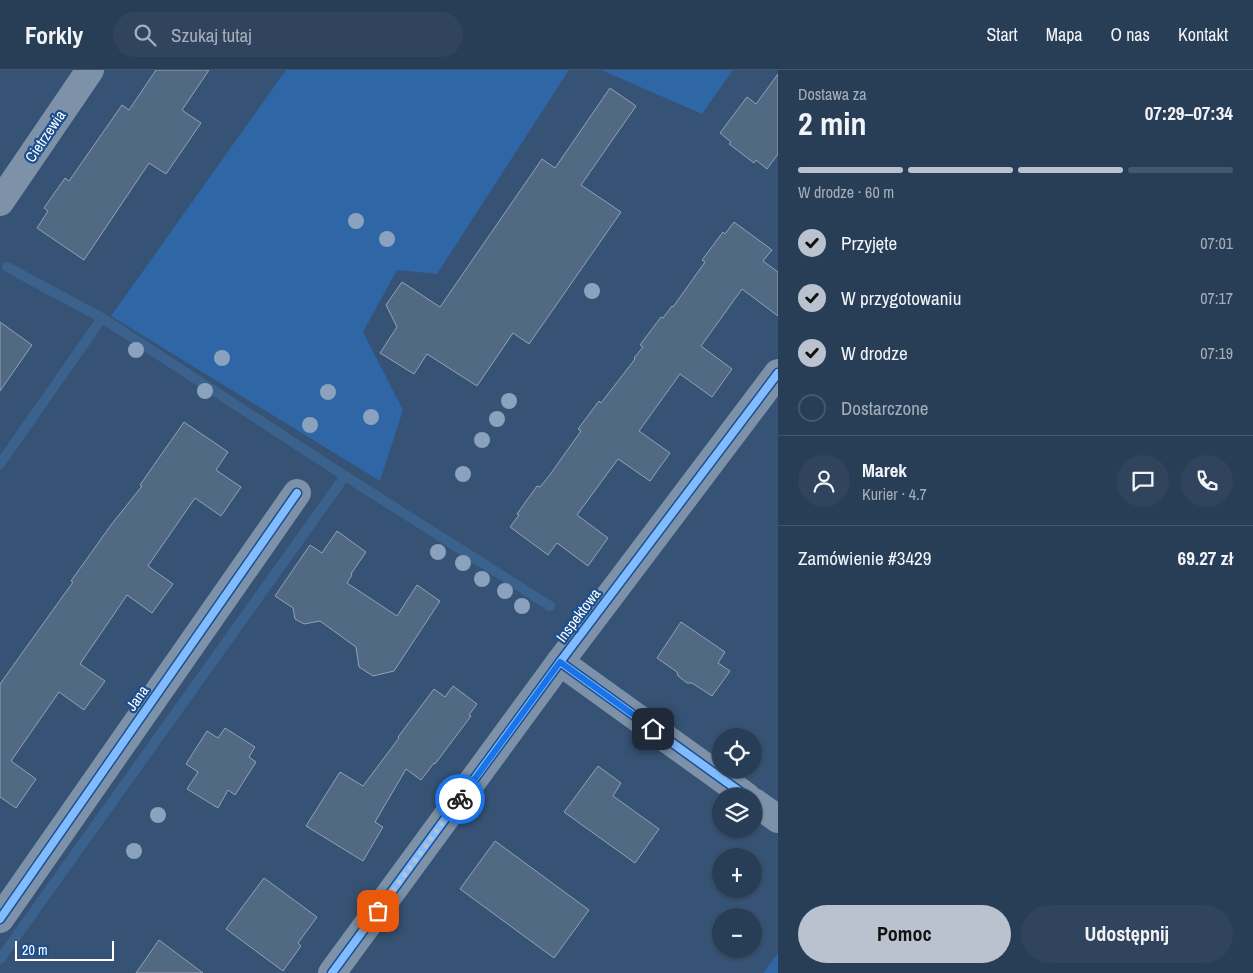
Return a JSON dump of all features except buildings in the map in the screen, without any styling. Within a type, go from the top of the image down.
[{"type":"street","name":"Cietrzewia","points":[[0,202],[90,70]]},
{"type":"street","name":"Inspektowa","points":[[332,973],[560,662],[778,373]]},
{"type":"street","name":"Jana","points":[[0,919],[297,493]]},
{"type":"street","points":[[560,662],[735,788]]},
{"type":"street","points":[[762,808],[778,819]]},
{"type":"shaded area","points":[[286,70],[569,70],[437,274],[397,270],[363,332],[403,410],[380,481],[111,316]]},
{"type":"shaded area","points":[[601,70],[733,70],[702,114]]},
{"type":"shaded area","points":[[778,953],[778,973],[763,973]]},
{"type":"waterway","points":[[7,267],[102,318],[345,476],[550,606]]},
{"type":"waterway","points":[[0,464],[102,318]]},
{"type":"waterway","points":[[0,959],[345,476]]},
{"type":"cycle path","points":[[332,973],[560,662],[778,373]]},
{"type":"cycle path","points":[[0,919],[297,493]]},
{"type":"cycle path","points":[[560,662],[735,788]]},
{"type":"way so far","points":[[378,911],[460,799]]},
{"type":"route","points":[[460,799],[560,662],[653,729]]}]
